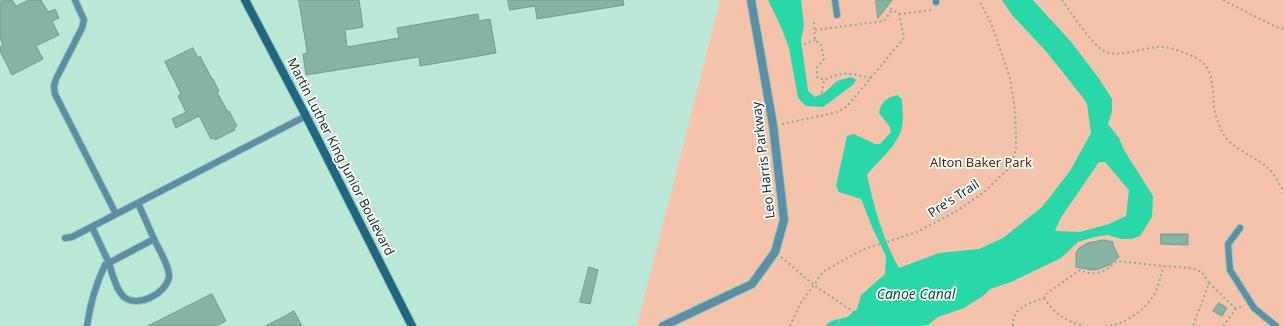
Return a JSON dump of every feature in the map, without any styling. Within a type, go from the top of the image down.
[{"type":"main road","name":"Martin Luther King Junior Boulevard","points":[[246,0],[412,326]]},
{"type":"street","name":"Leo Harris Parkway","points":[[663,326],[752,284],[775,252],[784,220],[773,125],[751,0]]},
{"type":"lane","points":[[75,0],[84,20],[82,28],[56,79],[54,86],[56,94],[116,214]]},
{"type":"lane","points":[[835,0],[837,15]]},
{"type":"lane","points":[[65,238],[72,237],[92,227],[306,116]]},
{"type":"lane","points":[[92,227],[109,263],[118,288],[124,296],[131,300],[140,301],[152,296],[162,290],[169,276],[163,258],[138,203]]},
{"type":"lane","points":[[1240,228],[1228,244],[1230,270],[1254,308],[1276,326]]},
{"type":"lane","points":[[87,326],[89,309],[105,264],[154,239]]},
{"type":"path","name":"Pre's Trail","points":[[790,326],[800,304],[824,271],[862,250],[917,232],[955,212],[983,193],[1010,166],[1016,149],[1016,135],[1015,110],[1010,78],[991,23],[979,0]]},
{"type":"path","points":[[1062,0],[1095,45],[1105,51],[1120,53],[1159,47],[1178,51],[1196,58],[1206,66],[1212,78],[1214,108],[1224,136],[1269,168],[1284,192]]},
{"type":"path","points":[[1223,0],[1276,27],[1284,29]]},
{"type":"path","points":[[887,6],[899,14],[937,10],[936,1]]},
{"type":"path","points":[[815,30],[884,21],[892,10]]},
{"type":"path","points":[[773,125],[834,113],[844,109],[904,38],[899,14]]},
{"type":"path","points":[[814,22],[814,40]]},
{"type":"path","points":[[804,44],[814,40]]},
{"type":"path","points":[[814,40],[821,45],[824,60],[817,67],[817,76],[824,80]]},
{"type":"path","points":[[824,80],[834,75],[844,73],[871,78]]},
{"type":"path","points":[[820,98],[824,80]]},
{"type":"path","points":[[775,252],[814,285],[874,326]]},
{"type":"path","points":[[1013,326],[1012,321],[1016,312],[1026,304],[1044,298],[1046,294],[1080,270],[1089,273],[1096,273],[1108,268],[1117,261],[1192,268],[1202,272],[1209,283],[1236,309]]},
{"type":"path","points":[[1105,326],[1125,321],[1140,311],[1154,295],[1161,280],[1163,266]]},
{"type":"path","points":[[1193,326],[1209,283]]},
{"type":"path","points":[[1044,298],[1052,309],[1067,321],[1084,326]]},
{"type":"path","points":[[1223,326],[1236,309],[1245,305],[1254,308]]},
{"type":"green space","name":"Alton Baker Park","points":[[720,0],[1284,0],[1284,326],[637,326]]},
{"type":"water","points":[[768,0],[801,0],[804,26],[801,40],[808,91],[815,97],[824,93],[837,81],[851,77],[856,80],[854,84],[823,107],[806,106],[798,98],[789,48],[782,29]]},
{"type":"water","name":"Canoe Canal","points":[[1002,0],[1033,0],[1072,43],[1100,80],[1112,99],[1112,112],[1108,124],[1119,138],[1124,150],[1153,196],[1152,217],[1140,236],[1132,239],[1121,239],[1108,235],[1094,237],[1078,242],[1061,258],[1011,282],[990,289],[983,296],[964,308],[938,317],[928,325],[825,326],[831,321],[847,317],[857,309],[861,295],[885,274],[886,256],[861,199],[839,192],[836,186],[847,136],[854,134],[875,144],[880,144],[891,132],[890,127],[879,113],[881,106],[887,99],[897,95],[902,99],[902,127],[893,146],[867,175],[880,223],[888,246],[899,268],[939,253],[979,249],[1003,238],[1042,207],[1070,171],[1091,133],[1087,104],[1045,50],[1012,15]],"holes":[[[1099,162],[1105,162],[1129,190],[1126,216],[1109,224],[1080,232],[1055,231],[1060,219]]]},
{"type":"building","points":[[3,0],[12,0],[16,6],[29,0],[41,0],[48,12],[55,9],[59,18],[52,21],[59,35],[36,46],[43,59],[12,75],[0,51],[0,47],[3,45],[0,38],[0,2]]},
{"type":"building","points":[[299,0],[359,0],[363,27],[345,30],[347,47],[399,38],[397,28],[478,14],[479,21],[490,19],[496,53],[420,66],[419,57],[306,75],[303,54],[307,53]]},
{"type":"building","points":[[508,0],[623,0],[624,5],[537,19],[535,6],[510,10]]},
{"type":"building","points":[[876,0],[892,0],[878,18]]},
{"type":"building","points":[[193,48],[198,58],[200,56],[213,79],[219,91],[217,92],[237,126],[234,128],[235,130],[215,140],[214,138],[211,139],[199,116],[176,128],[172,119],[186,112],[178,96],[181,94],[165,62]]},
{"type":"building","points":[[1161,234],[1188,234],[1188,245],[1161,244]]},
{"type":"building","points":[[1104,240],[1113,242],[1119,257],[1111,264],[1099,269],[1092,270],[1076,267],[1076,253],[1079,248],[1088,243]]},
{"type":"building","points":[[589,267],[598,270],[590,304],[580,302]]},
{"type":"building","points":[[212,294],[226,321],[216,326],[148,326]]},
{"type":"building","points":[[1219,303],[1227,308],[1222,316],[1213,311]]},
{"type":"building","points":[[294,311],[302,326],[265,326],[285,316]]}]
